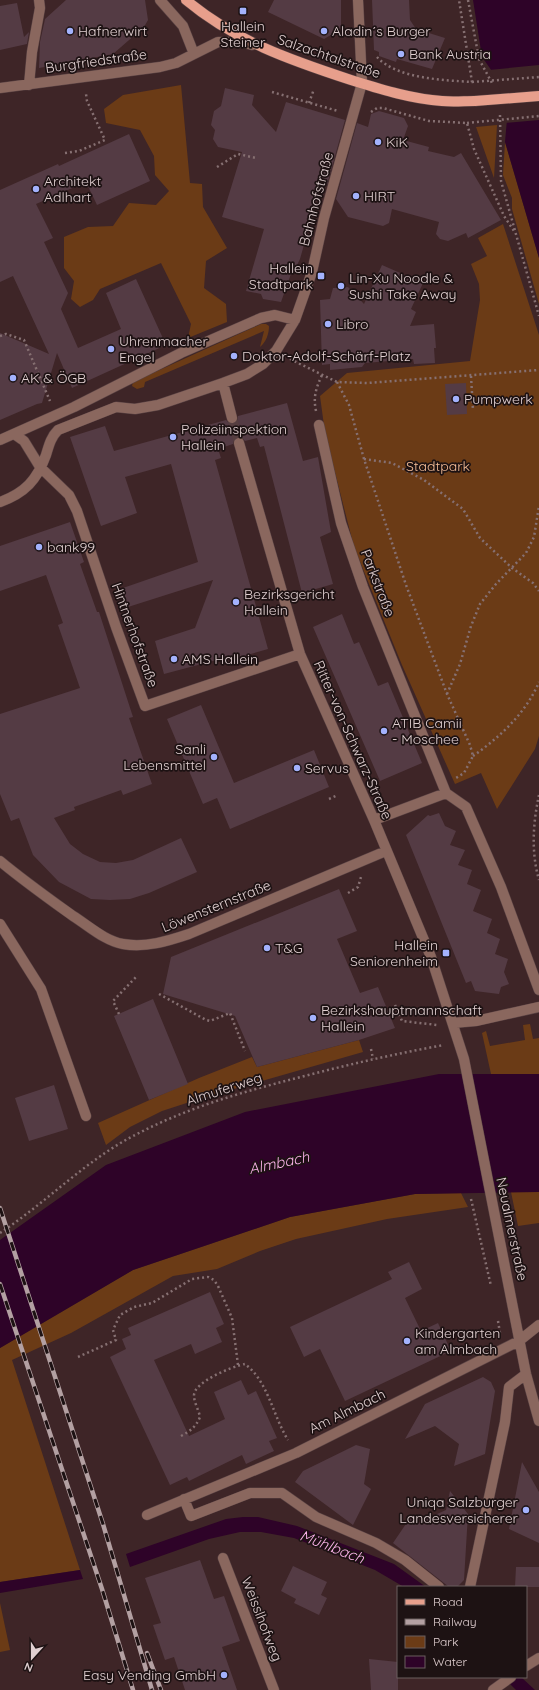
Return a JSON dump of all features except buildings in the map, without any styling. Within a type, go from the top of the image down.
[{"type":"main road","name":"Salzachtalstraße","points":[[186,0],[206,17],[233,33],[281,56],[362,83],[412,97],[442,101],[475,102],[539,96]]},
{"type":"street","points":[[30,85],[32,52],[40,8],[39,0]]},
{"type":"street","points":[[160,0],[183,26],[194,54]]},
{"type":"street","name":"Bahnhofstraße","points":[[40,467],[52,436],[58,430],[116,407],[135,409],[158,405],[223,383],[247,374],[263,364],[276,352],[295,320],[312,272],[324,218],[362,83],[358,0]]},
{"type":"street","name":"Burgfriedstraße","points":[[0,88],[160,67],[176,63],[218,42],[240,42],[264,48]]},
{"type":"street","points":[[0,440],[74,407],[97,394],[181,353],[261,318],[275,316],[295,320]]},
{"type":"street","points":[[223,383],[232,418]]},
{"type":"street","points":[[97,394],[104,411]]},
{"type":"street","name":"Parkstraße","points":[[319,425],[341,523],[363,587],[444,788]]},
{"type":"street","name":"Hintnerhofstraße","points":[[14,434],[24,441],[40,467],[69,495],[77,510],[116,627],[145,706],[300,654]]},
{"type":"street","name":"Ritter-von-Schwarz-Straße","points":[[239,443],[300,654],[374,820],[431,957],[459,1043]]},
{"type":"street","points":[[0,502],[16,496],[31,482],[40,467]]},
{"type":"street","points":[[374,820],[444,788],[466,807],[501,887],[539,990]]},
{"type":"street","name":"Löwensternstraße","points":[[0,861],[25,882],[104,937],[123,944],[145,944],[163,943],[189,934],[386,851]]},
{"type":"street","points":[[0,924],[41,989],[86,1116]]},
{"type":"street","points":[[453,1023],[476,1021],[539,1007]]},
{"type":"street","name":"Neualmerstraße","points":[[459,1043],[464,1059],[519,1341],[526,1374],[539,1421]]},
{"type":"street","name":"Am Almbach","points":[[147,1515],[296,1452],[502,1350],[519,1341],[539,1325]]},
{"type":"street","points":[[470,1586],[504,1422],[509,1387],[526,1374]]},
{"type":"street","points":[[184,1499],[191,1516],[250,1493],[282,1493],[316,1517],[376,1543],[405,1560],[438,1586]]},
{"type":"street","name":"Weisslhofweg","points":[[223,1558],[274,1690]]},
{"type":"street","points":[[527,1665],[539,1658]]},
{"type":"street","points":[[493,1690],[507,1679]]},
{"type":"path","points":[[459,0],[472,82]]},
{"type":"path","points":[[468,0],[479,59],[496,90]]},
{"type":"path","points":[[374,54],[383,64],[395,70],[440,81],[472,82],[539,76]]},
{"type":"path","points":[[309,103],[314,89]]},
{"type":"path","points":[[272,92],[343,113]]},
{"type":"path","points":[[65,153],[79,151],[105,140],[87,101],[86,94]]},
{"type":"path","points":[[371,112],[377,108],[383,108],[429,121],[467,123],[539,116]]},
{"type":"path","points":[[500,110],[501,181],[539,316]]},
{"type":"path","points":[[467,123],[474,149],[504,216],[515,233]]},
{"type":"path","points":[[217,167],[238,154],[256,158]]},
{"type":"path","points":[[0,336],[6,334],[24,340],[50,402]]},
{"type":"path","points":[[276,352],[337,382],[367,383],[539,370]]},
{"type":"path","points":[[319,425],[314,400],[322,375]]},
{"type":"path","points":[[471,376],[473,410]]},
{"type":"path","points":[[337,382],[349,405],[364,459],[406,585],[447,694],[473,756]]},
{"type":"path","points":[[364,459],[392,463],[424,480],[463,509],[480,538],[512,568],[533,583],[539,591]]},
{"type":"path","points":[[447,694],[460,664],[471,626],[480,604],[526,553],[534,537],[539,506]]},
{"type":"path","points":[[444,788],[464,773],[473,756],[510,726],[536,690],[539,682]]},
{"type":"path","points":[[329,799],[338,795]]},
{"type":"path","points":[[539,795],[534,818],[534,847],[539,880]]},
{"type":"path","points":[[348,893],[358,887],[363,874]]},
{"type":"path","points":[[119,1014],[113,1001],[136,976]]},
{"type":"path","points":[[158,994],[206,1020],[210,1021],[230,1013],[246,1051]]},
{"type":"path","points":[[395,1005],[402,1021],[437,1025]]},
{"type":"path","name":"Almuferweg","points":[[0,1233],[22,1218],[101,1156],[136,1134],[187,1112],[251,1090],[373,1059],[459,1043]]},
{"type":"path","points":[[371,1049],[373,1059]]},
{"type":"path","points":[[471,1199],[493,1292]]},
{"type":"path","points":[[78,1357],[116,1340],[113,1330],[120,1314],[134,1307],[152,1303],[192,1279],[208,1277],[214,1280],[218,1286],[232,1318],[238,1365]]},
{"type":"path","points":[[497,1314],[502,1350]]},
{"type":"path","points":[[181,1436],[192,1430],[198,1424],[200,1417],[194,1397],[195,1389],[202,1382],[238,1365],[245,1364],[254,1371],[261,1380],[283,1432],[296,1452]]},
{"type":"green space","points":[[181,85],[190,183],[202,184],[203,207],[227,248],[206,261],[204,288],[226,304],[227,322],[188,338],[191,324],[161,263],[100,289],[93,300],[80,307],[71,299],[74,281],[64,268],[64,237],[88,227],[113,226],[129,203],[156,205],[169,191],[155,175],[154,156],[140,130],[106,123],[104,109],[123,95]]},
{"type":"green space","points":[[497,125],[494,178],[476,127]]},
{"type":"green space","points":[[505,142],[539,258],[539,304],[512,209],[512,198],[503,175]]},
{"type":"green space","name":"Stadtpark","points":[[503,224],[539,335],[539,736],[535,749],[497,809],[481,773],[455,784],[402,665],[354,547],[325,433],[320,396],[347,373],[470,361],[480,300],[479,284],[471,264],[487,256],[478,238]]},
{"type":"green space","points":[[261,324],[266,324],[269,326],[267,338],[260,347],[264,331],[145,382],[144,387],[137,389],[132,386],[133,382]]},
{"type":"green space","points":[[530,1024],[533,1039],[539,1038],[539,1074],[491,1074],[482,1033],[486,1031],[490,1046],[525,1040],[523,1025]]},
{"type":"green space","points":[[359,1040],[363,1052],[202,1098],[162,1111],[130,1127],[106,1145],[98,1123],[199,1078],[252,1057],[257,1067]]},
{"type":"green space","points":[[511,1192],[539,1192],[539,1223],[518,1226]]},
{"type":"green space","points":[[461,1193],[468,1207],[387,1219],[296,1239],[260,1251],[217,1269],[173,1276],[71,1333],[12,1360],[80,1570],[0,1582],[0,1348],[133,1270],[290,1217],[415,1194]]},
{"type":"green space","points":[[0,1603],[10,1650],[0,1652]]},
{"type":"water","points":[[473,0],[539,0],[539,258],[505,142],[508,108],[499,81],[482,57]]},
{"type":"water","name":"Almbach","points":[[439,1074],[539,1074],[539,1192],[415,1194],[290,1217],[133,1270],[0,1348],[0,1240],[106,1165],[245,1112]]},
{"type":"water","name":"Mühlbach","points":[[258,1517],[297,1526],[394,1564],[425,1586],[402,1586],[375,1570],[294,1538],[261,1532],[240,1532],[209,1539],[130,1567],[126,1554],[226,1519]]},
{"type":"water","points":[[80,1570],[83,1579],[0,1593],[0,1582]]},
{"type":"water","points":[[504,1678],[522,1678],[535,1690],[516,1690]]},
{"type":"pier","points":[[539,65],[539,120],[504,123],[506,108],[497,82],[489,70]]},
{"type":"tunnel","points":[[232,418],[239,443]]},
{"type":"railway","points":[[0,1208],[103,1524],[152,1690]]},
{"type":"railway","points":[[0,1284],[102,1589],[133,1690]]},
{"type":"railway","points":[[147,1653],[161,1690]]},
{"type":"place","name":"Hallein Steiner","points":[[243,11]]},
{"type":"place","name":"Hafnerwirt","points":[[70,31]]},
{"type":"place","name":"Aladin´s Burger","points":[[324,31]]},
{"type":"place","name":"Bank Austria","points":[[401,54]]},
{"type":"place","name":"KiK","points":[[378,142]]},
{"type":"place","name":"Architekt Adlhart","points":[[36,189]]},
{"type":"place","name":"HIRT","points":[[356,196]]},
{"type":"place","name":"Hallein Stadtpark","points":[[321,276]]},
{"type":"place","name":"Lin-Xu Noodle & Sushi Take Away","points":[[341,286]]},
{"type":"place","name":"Libro","points":[[328,324]]},
{"type":"place","name":"Uhrenmacher Engel","points":[[111,349]]},
{"type":"place","name":"Doktor-Adolf-Schärf-Platz","points":[[234,356]]},
{"type":"place","name":"AK & ÖGB","points":[[13,378]]},
{"type":"place","name":"Pumpwerk","points":[[456,399]]},
{"type":"place","name":"Polizeiinspektion Hallein","points":[[173,437]]},
{"type":"place","name":"bank99","points":[[39,547]]},
{"type":"place","name":"Bezirksgericht Hallein","points":[[236,602]]},
{"type":"place","name":"AMS Hallein","points":[[174,659]]},
{"type":"place","name":"ATIB Camii - Moschee","points":[[384,731]]},
{"type":"place","name":"Sanli Lebensmittel","points":[[214,757]]},
{"type":"place","name":"Servus","points":[[297,768]]},
{"type":"place","name":"T&G","points":[[267,948]]},
{"type":"place","name":"Hallein Seniorenheim","points":[[446,953]]},
{"type":"place","name":"Bezirkshauptmannschaft Hallein","points":[[313,1018]]},
{"type":"place","name":"Kindergarten am Almbach","points":[[407,1341]]},
{"type":"place","name":"Uniqa Salzburger Landesversicherer","points":[[526,1510]]},
{"type":"place","name":"Easy Vending GmbH","points":[[224,1675]]}]
